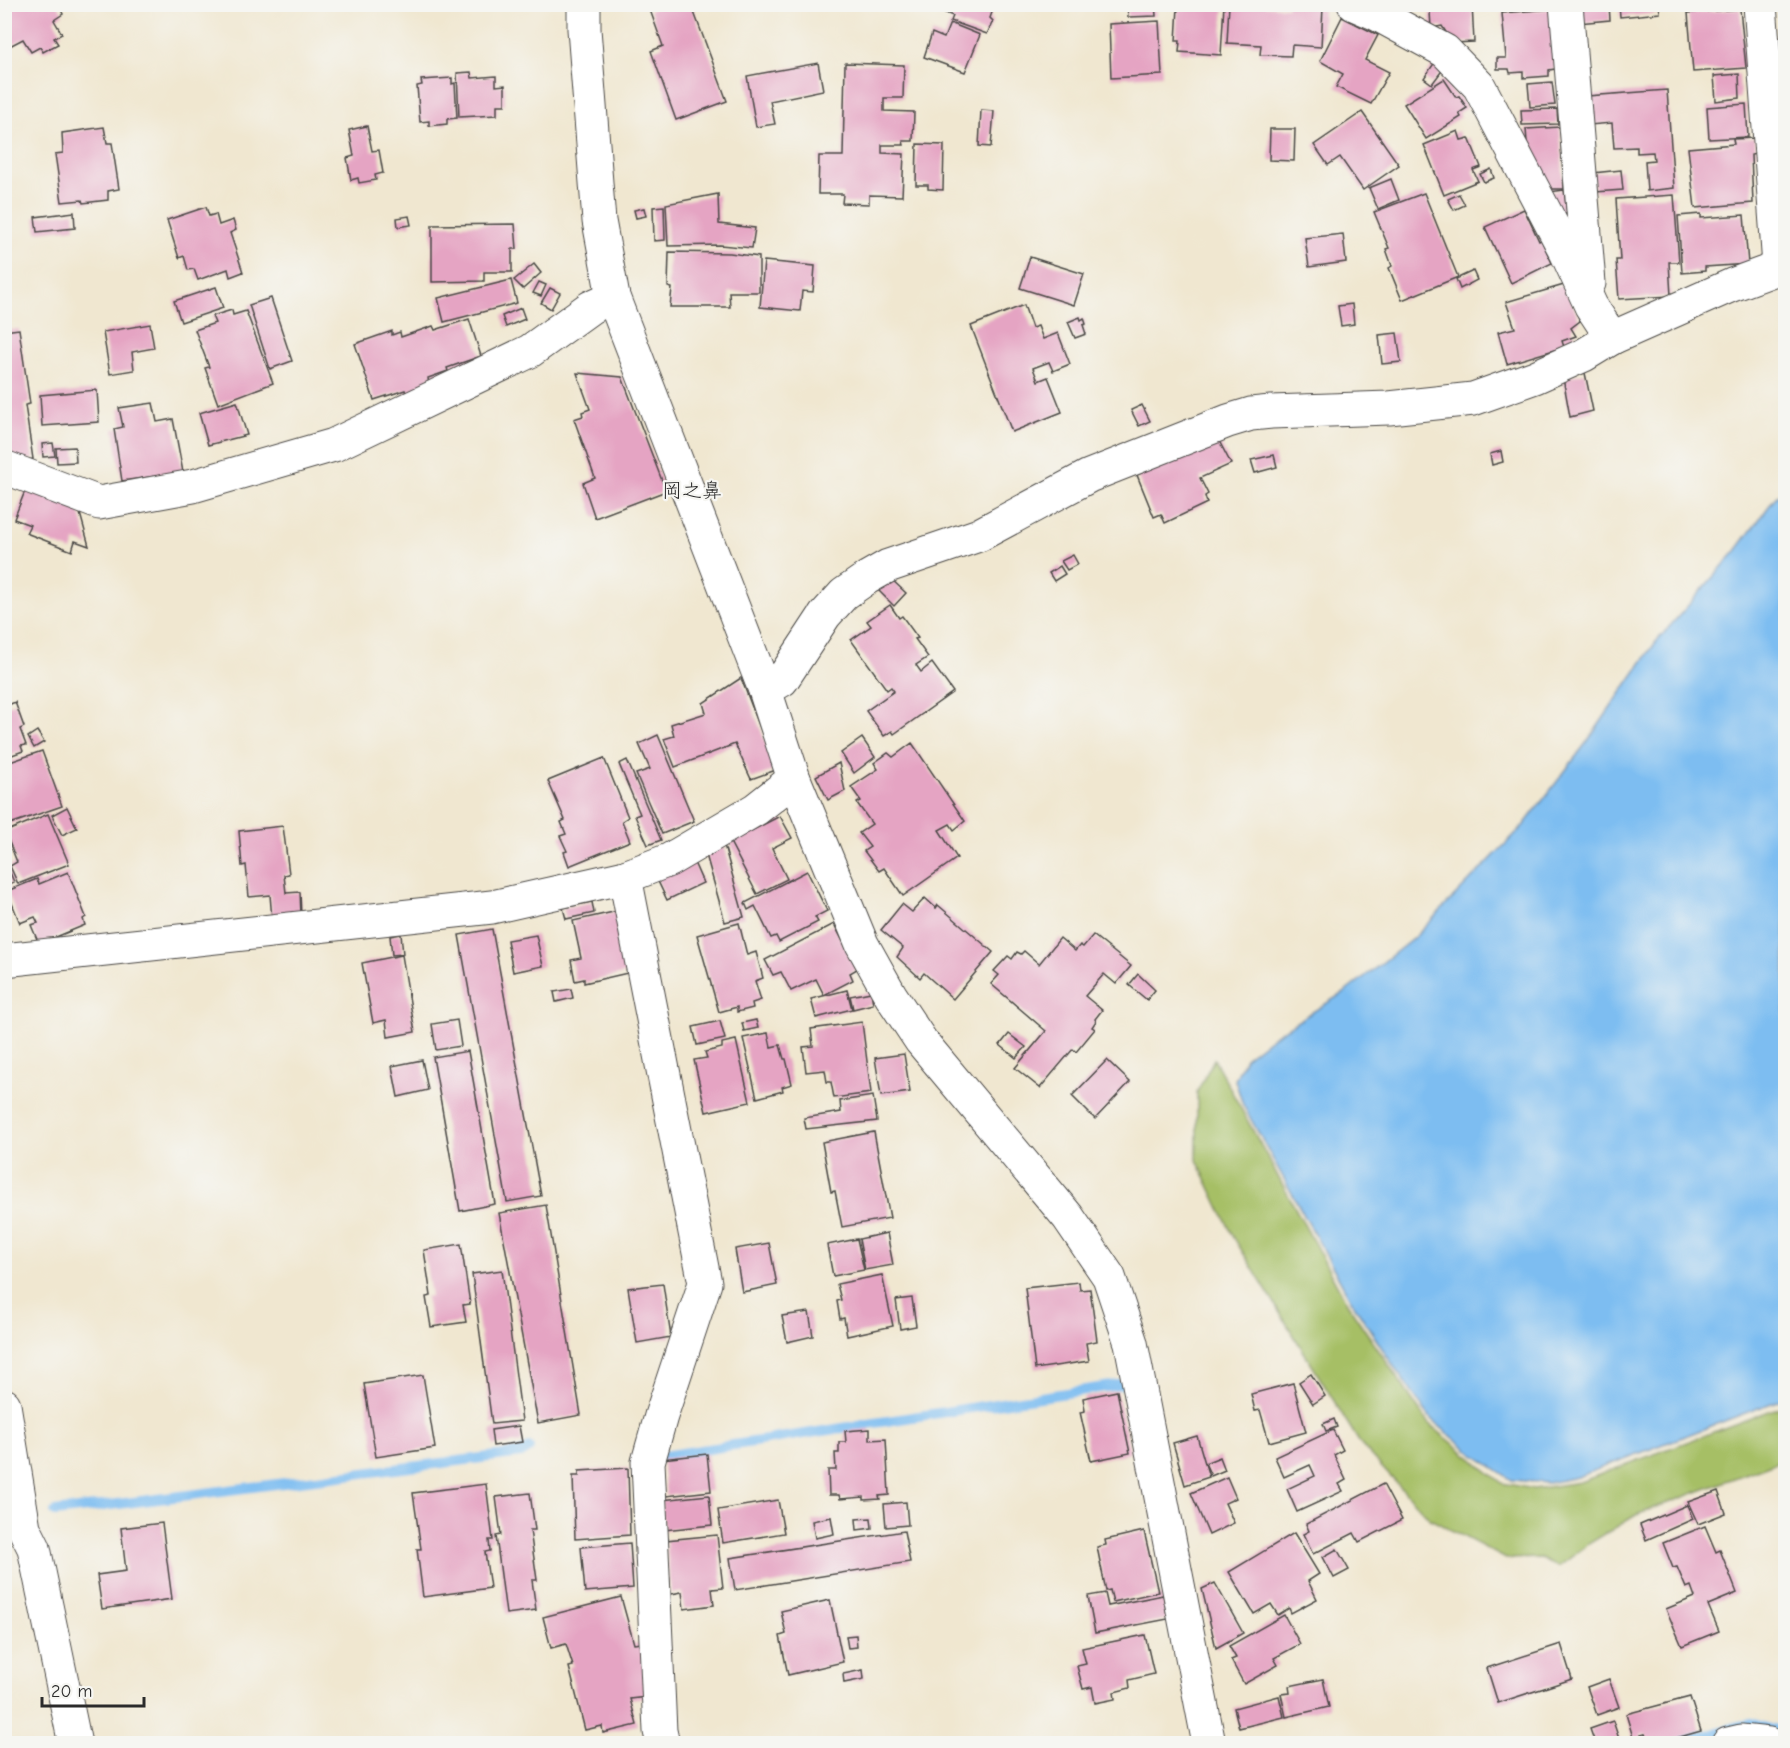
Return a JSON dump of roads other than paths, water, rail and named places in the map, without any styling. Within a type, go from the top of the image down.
[{"type":"street","points":[[584,4],[599,221],[613,297],[765,690],[794,779],[862,944],[891,996],[921,1041],[1068,1217],[1109,1277],[1131,1343],[1209,1743]]},
{"type":"street","points":[[1354,4],[1445,51],[1479,86],[1566,252],[1591,306],[1612,338]]},
{"type":"street","points":[[1566,4],[1591,306]]},
{"type":"street","points":[[765,690],[782,680],[825,615],[844,594],[867,578],[888,566],[979,535],[1089,476],[1251,414],[1389,408],[1473,399],[1535,377],[1584,355],[1612,338],[1782,265],[1760,4]]},
{"type":"street","points":[[4,467],[99,503],[193,486],[334,446],[530,351],[591,307],[613,297]]},
{"type":"street","points":[[4,960],[492,907],[625,877],[669,860],[756,809],[794,779]]},
{"type":"street","points":[[625,877],[705,1283],[648,1462],[663,1743]]},
{"type":"street","points":[[4,1405],[24,1528],[34,1548],[75,1743]]},
{"type":"street","points":[[1728,1743],[1741,1741],[1769,1743]]},
{"type":"water","points":[[1785,488],[1785,1398],[1577,1477],[1548,1483],[1512,1480],[1473,1454],[1432,1420],[1396,1370],[1351,1300],[1243,1105],[1235,1080],[1245,1058],[1272,1037],[1345,992],[1415,937],[1524,825],[1587,742],[1656,642],[1736,551]]},
{"type":"waterway","points":[[657,1457],[1124,1384]]},
{"type":"waterway","points":[[55,1512],[521,1453],[529,1448]]},
{"type":"waterway","points":[[1675,1744],[1751,1723],[1786,1734]]},
{"type":"district","name":"岡之鼻","points":[[692,490]]}]
